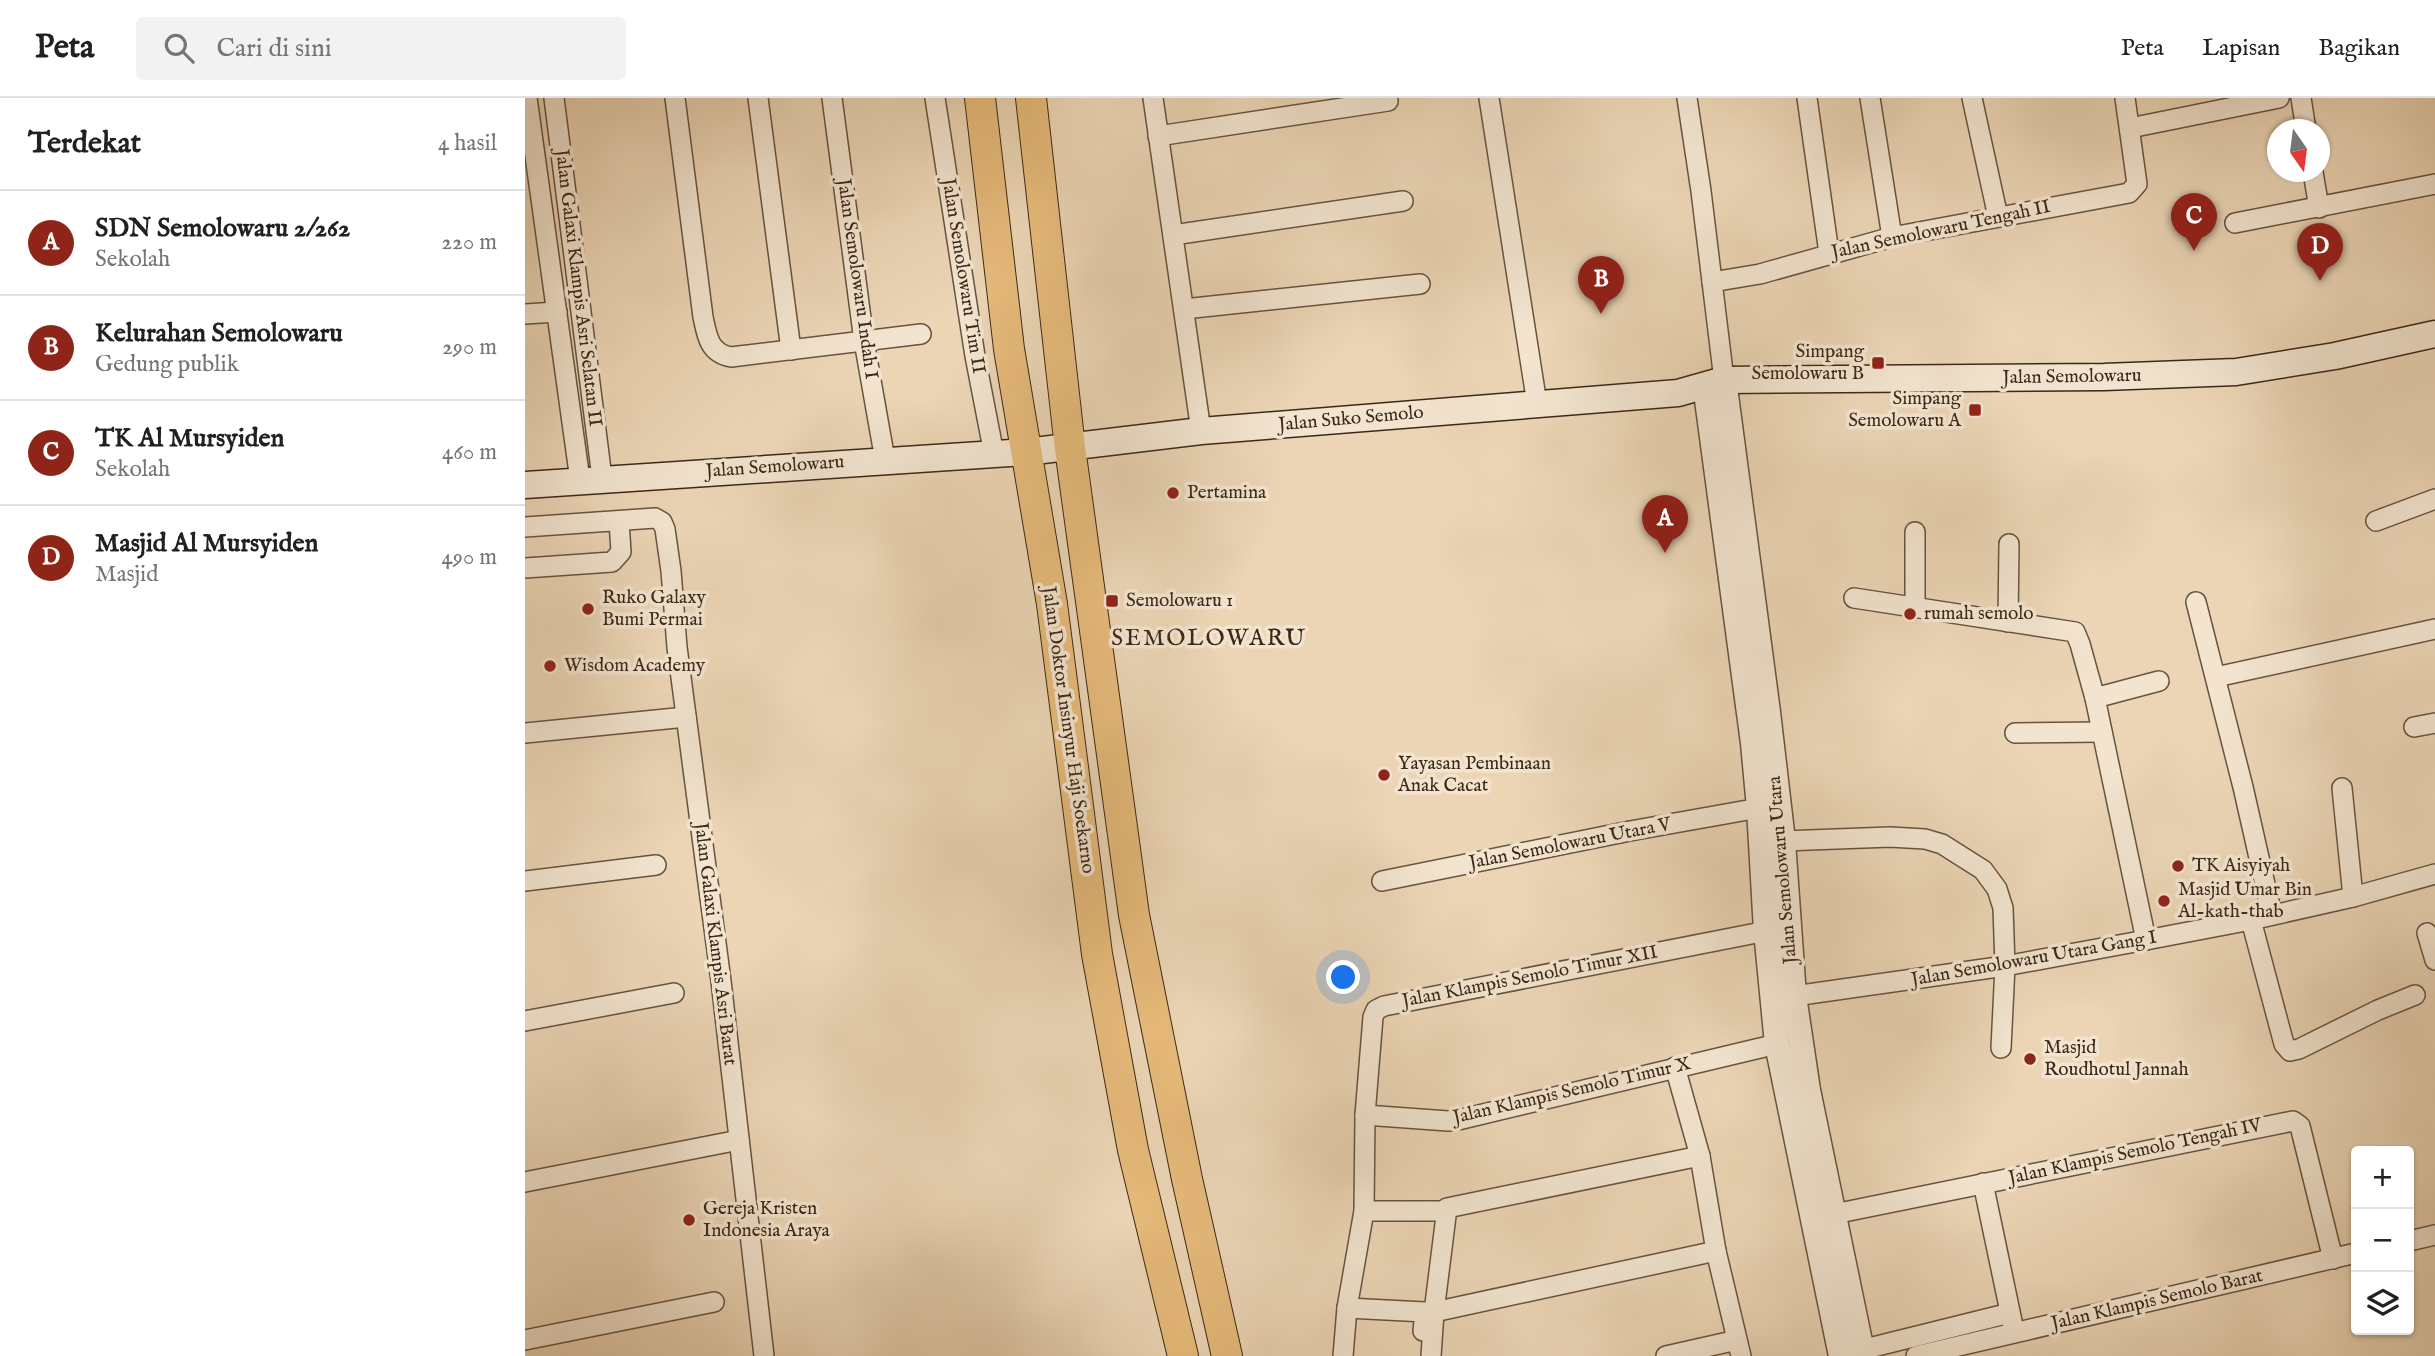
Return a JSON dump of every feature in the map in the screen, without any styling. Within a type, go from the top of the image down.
[{"type":"main road","name":"Jalan Doktor Insinyur Haji Soekarno","points":[[980,98],[1009,349],[1052,604],[1097,954],[1133,1150],[1183,1356]]},
{"type":"main road","points":[[1031,98],[1070,448],[1134,915],[1197,1224],[1227,1356]]},
{"type":"main road","name":"Jalan Semolowaru","points":[[2237,380],[2435,334]]},
{"type":"main road","name":"Jalan Semolowaru","points":[[1715,390],[2104,377],[2237,380],[2331,374],[2435,352]]},
{"type":"main road","name":"Jalan Suko Semolo","points":[[1026,453],[1201,431],[1715,390]]},
{"type":"main road","name":"Jalan Semolowaru","points":[[525,485],[1026,453]]},
{"type":"main road","points":[[1154,1234],[1164,1242],[1176,1241],[1190,1235],[1197,1224]]},
{"type":"main road","points":[[1168,1301],[1173,1291],[1190,1283],[1202,1283],[1212,1288]]},
{"type":"street","name":"Jalan Galaxi Klampis Asri Selatan II","points":[[527,98],[563,358],[591,479]]},
{"type":"street","name":"Jalan Galaxi Klampis Asri Selatan II","points":[[554,98],[587,355],[591,479]]},
{"type":"street","points":[[675,98],[708,340],[717,353],[731,356],[921,334]]},
{"type":"street","points":[[758,98],[791,350]]},
{"type":"street","name":"Jalan Semolowaru Indah I","points":[[832,98],[864,341],[885,460]]},
{"type":"street","name":"Jalan Semolowaru Tim II","points":[[935,98],[993,454]]},
{"type":"street","points":[[1153,98],[1201,431]]},
{"type":"street","points":[[1489,98],[1537,404]]},
{"type":"street","points":[[1687,98],[1712,282],[1715,390]]},
{"type":"street","points":[[1807,98],[1829,253]]},
{"type":"street","points":[[1870,98],[1892,237]]},
{"type":"street","points":[[1972,98],[1998,217]]},
{"type":"street","points":[[2125,98],[2130,128],[2243,101],[2279,98]]},
{"type":"street","points":[[2301,98],[2304,119]]},
{"type":"street","points":[[1159,136],[1388,101]]},
{"type":"street","name":"Jalan Semolowaru Tengah II","points":[[1712,282],[1760,274],[1892,237],[2130,192],[2137,184],[2130,128]]},
{"type":"street","points":[[2315,182],[2319,208]]},
{"type":"street","points":[[2235,223],[2435,184]]},
{"type":"street","points":[[1173,235],[1402,201]]},
{"type":"street","points":[[1184,309],[1420,284]]},
{"type":"street","points":[[525,314],[557,312]]},
{"type":"street","points":[[563,358],[587,355]]},
{"type":"street","name":"Jalan Semolowaru Utara","points":[[1715,390],[1759,808],[1777,929],[1794,996],[1808,1090],[1834,1214],[1855,1354]]},
{"type":"street","name":"Jalan Semolowaru Utara","points":[[1715,390],[1768,712],[1783,841],[1777,929],[1777,1044],[1855,1354]]},
{"type":"street","points":[[2376,521],[2435,499]]},
{"type":"street","name":"Jalan Galaxi Klampis Asri Barat","points":[[619,521],[655,518],[662,522],[666,533],[764,1356]]},
{"type":"street","points":[[525,527],[619,521],[621,552],[612,562],[525,568]]},
{"type":"street","points":[[1915,532],[1915,607]]},
{"type":"street","points":[[2008,622],[2009,544]]},
{"type":"street","points":[[1854,598],[2075,632],[2095,698],[2146,940]]},
{"type":"street","points":[[2196,601],[2272,915]]},
{"type":"street","points":[[2215,677],[2435,629]]},
{"type":"street","points":[[2095,698],[2159,681]]},
{"type":"street","points":[[525,733],[686,717]]},
{"type":"street","points":[[2414,727],[2435,723]]},
{"type":"street","points":[[2015,733],[2102,732]]},
{"type":"street","points":[[2342,789],[2353,897]]},
{"type":"street","name":"Jalan Semolowaru Utara V","points":[[1381,881],[1759,808]]},
{"type":"street","points":[[1783,841],[1890,837],[1925,839],[1963,856],[1983,870],[1997,889],[2003,908],[2005,966],[2001,1048]]},
{"type":"street","points":[[525,881],[656,865]]},
{"type":"street","name":"Jalan Semolowaru Utara Gang I","points":[[1794,996],[2005,966],[2146,940],[2353,897],[2435,874]]},
{"type":"street","points":[[2251,920],[2284,1044],[2290,1051],[2307,1046],[2378,1010],[2415,995]]},
{"type":"street","name":"Jalan Klampis Semolo Timur XII","points":[[1343,1356],[1347,1308],[1364,1211],[1365,1115],[1373,1017],[1380,1008],[1777,929]]},
{"type":"street","points":[[2427,933],[2435,960]]},
{"type":"street","points":[[525,1021],[674,993]]},
{"type":"street","name":"Jalan Klampis Semolo Timur X","points":[[1365,1115],[1458,1120],[1777,1044]]},
{"type":"street","points":[[1666,1356],[1739,1348],[1716,1251],[1700,1156],[1675,1067]]},
{"type":"street","name":"Jalan Klampis Semolo Tengah IV","points":[[1834,1214],[2293,1121],[2299,1126],[2333,1259]]},
{"type":"street","points":[[525,1182],[739,1140]]},
{"type":"street","points":[[1364,1211],[1443,1210],[1700,1156]]},
{"type":"street","points":[[1983,1183],[2015,1333]]},
{"type":"street","points":[[1420,1356],[1443,1210]]},
{"type":"street","points":[[2414,1240],[2435,1234]]},
{"type":"street","points":[[1347,1308],[1429,1312],[1716,1251]]},
{"type":"street","name":"Jalan Klampis Semolo Barat","points":[[1916,1356],[2351,1254]]},
{"type":"street","points":[[525,1340],[714,1301]]},
{"type":"street","points":[[1429,1312],[1431,1356]]},
{"type":"street","points":[[1855,1354],[2010,1313]]},
{"type":"place","name":"TK Al Mursyiden","points":[[2194,251]]},
{"type":"place","name":"Masjid Al Mursyiden","points":[[2320,281]]},
{"type":"place","name":"Kelurahan Semolowaru","points":[[1601,314]]},
{"type":"place","name":"Simpang Semolowaru B","points":[[1878,363]]},
{"type":"place","name":"Simpang Semolowaru A","points":[[1975,410]]},
{"type":"place","name":"Pertamina","points":[[1173,493]]},
{"type":"place","name":"SDN Semolowaru 2/262","points":[[1665,553]]},
{"type":"place","name":"Semolowaru 1","points":[[1112,601]]},
{"type":"place","name":"Ruko Galaxy Bumi Permai","points":[[588,609]]},
{"type":"place","name":"rumah semolo","points":[[1910,614]]},
{"type":"place","name":"Wisdom Academy","points":[[550,666]]},
{"type":"place","name":"Yayasan Pembinaan Anak Cacat","points":[[1384,775]]},
{"type":"place","name":"TK Aisyiyah","points":[[2178,866]]},
{"type":"place","name":"Masjid Umar Bin Al-kath-thab","points":[[2164,901]]},
{"type":"place","name":"Masjid Roudhotul Jannah","points":[[2030,1059]]},
{"type":"place","name":"Gereja Kristen Indonesia Araya","points":[[689,1220]]},
{"type":"district","name":"SEMOLOWARU","points":[[1209,638]]}]
